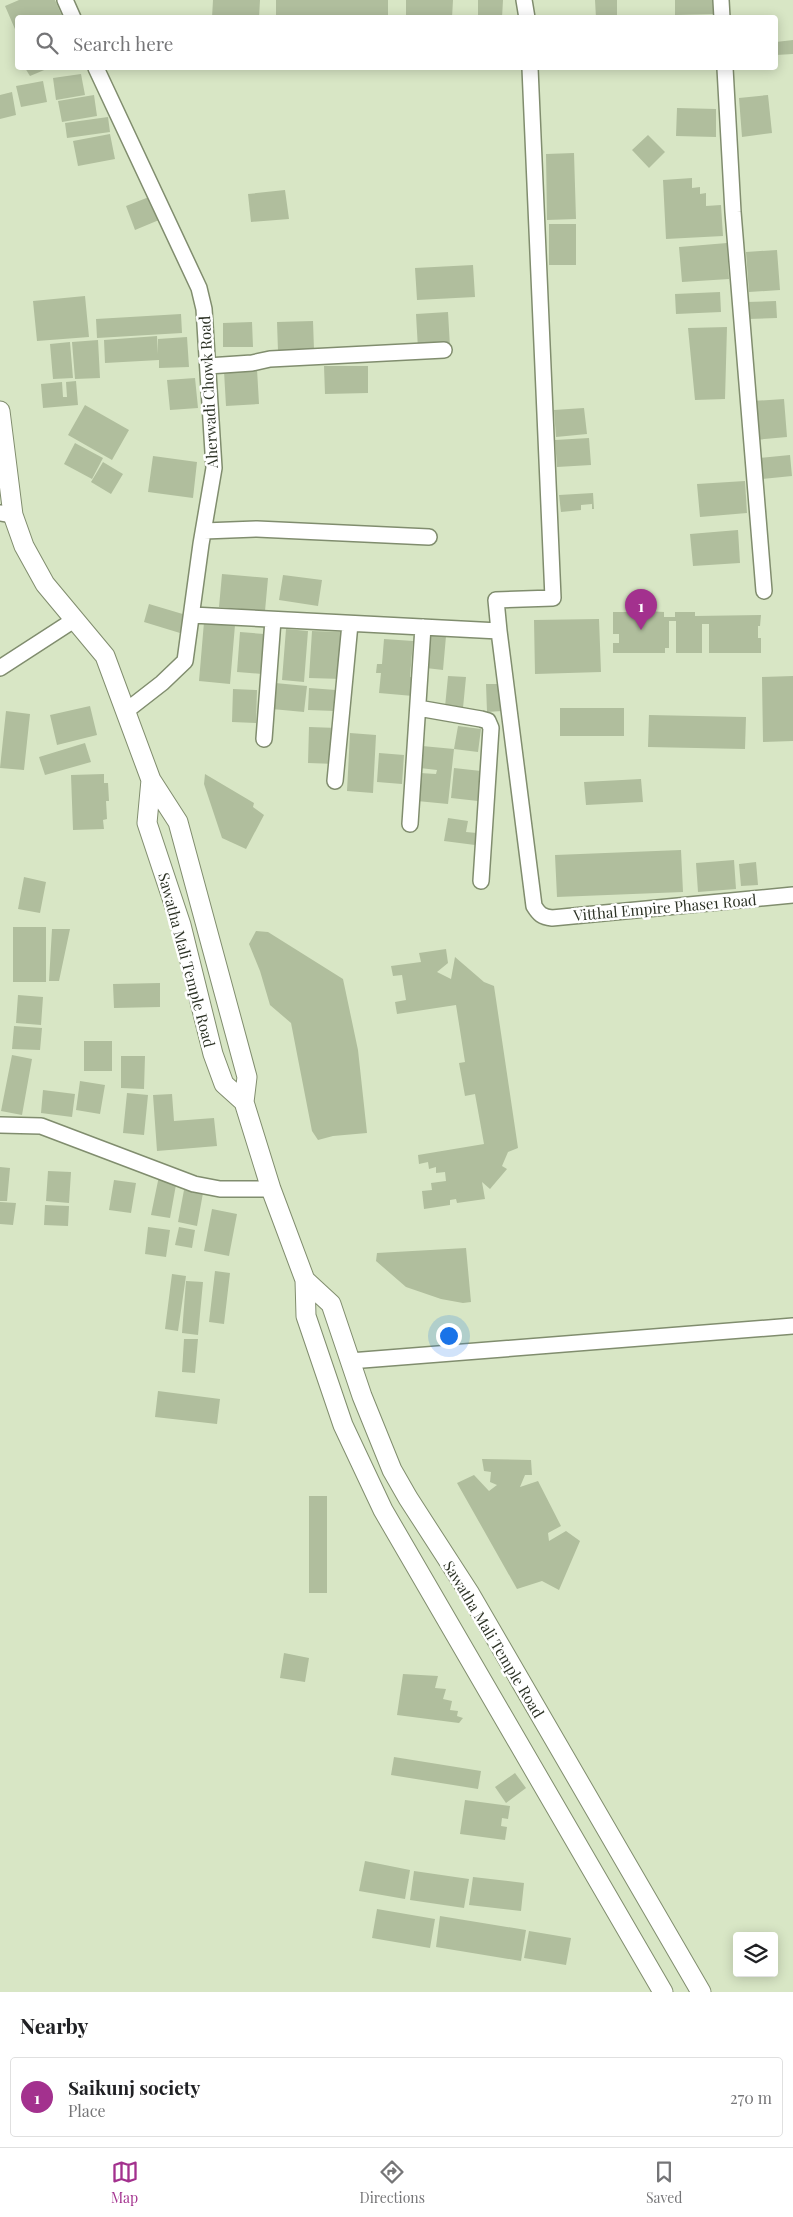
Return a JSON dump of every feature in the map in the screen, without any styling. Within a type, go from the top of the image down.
[{"type":"street","points":[[66,0],[72,15]]},
{"type":"street","points":[[524,0],[526,15]]},
{"type":"street","points":[[722,0],[722,15]]},
{"type":"street","name":"Aherwadi Chowk Road","points":[[97,70],[198,288],[204,309],[214,468],[185,661],[162,683],[126,711]]},
{"type":"street","points":[[192,615],[499,631],[496,600],[553,598],[530,70]]},
{"type":"street","points":[[725,70],[733,212],[764,591]]},
{"type":"street","points":[[208,366],[252,363],[270,359],[444,350]]},
{"type":"street","name":"Sawatha Mali Temple Road","points":[[0,411],[7,514],[45,584],[105,656],[151,780],[178,822],[247,1077],[244,1102],[271,1189],[305,1280],[306,1316],[343,1425],[383,1510],[663,1992]]},
{"type":"street","points":[[204,532],[257,530],[429,537]]},
{"type":"street","points":[[0,668],[74,620]]},
{"type":"street","points":[[264,739],[273,620]]},
{"type":"street","points":[[336,781],[350,624]]},
{"type":"street","points":[[410,824],[423,627]]},
{"type":"street","name":"Vitthal Empire Phase1 Road","points":[[499,631],[534,906],[542,917],[552,918],[793,895]]},
{"type":"street","points":[[418,708],[481,719],[488,721],[491,728],[481,881]]},
{"type":"street","name":"Sawatha Mali Temple Road","points":[[151,780],[147,823],[180,925],[212,1054],[224,1084],[244,1102]]},
{"type":"street","points":[[0,1124],[41,1126],[194,1184],[220,1189],[271,1189]]},
{"type":"street","name":"Sawatha Mali Temple Road","points":[[305,1280],[331,1304],[350,1361],[392,1470],[470,1594],[701,1992]]},
{"type":"street","points":[[350,1361],[793,1326]]},
{"type":"building","points":[[19,0],[55,0],[62,15],[15,15],[15,29],[5,6]]},
{"type":"building","points":[[213,0],[260,0],[259,15],[212,15]]},
{"type":"building","points":[[276,0],[388,0],[388,15],[276,15]]},
{"type":"building","points":[[406,0],[453,0],[452,15],[406,15]]},
{"type":"building","points":[[478,0],[503,0],[502,15],[478,15]]},
{"type":"building","points":[[595,0],[617,0],[617,15],[596,15]]},
{"type":"building","points":[[675,0],[715,0],[715,14],[675,15]]},
{"type":"building","points":[[793,40],[793,54],[778,55],[778,42]]},
{"type":"building","points":[[26,70],[44,70],[30,76]]},
{"type":"building","points":[[81,74],[85,95],[56,100],[53,78]]},
{"type":"building","points":[[43,81],[47,102],[21,107],[16,86]]},
{"type":"building","points":[[12,92],[16,115],[0,119],[0,95]]},
{"type":"building","points":[[94,95],[97,116],[62,122],[58,101]]},
{"type":"building","points":[[768,95],[772,133],[742,137],[739,98]]},
{"type":"building","points":[[677,108],[716,109],[716,137],[676,136]]},
{"type":"building","points":[[108,117],[110,132],[67,138],[65,123]]},
{"type":"building","points":[[110,134],[115,159],[78,166],[73,141]]},
{"type":"building","points":[[648,135],[665,152],[649,168],[632,150]]},
{"type":"building","points":[[574,153],[576,219],[547,220],[546,154]]},
{"type":"building","points":[[692,178],[692,188],[700,187],[700,194],[706,193],[706,206],[721,205],[723,236],[666,239],[663,180]]},
{"type":"building","points":[[285,190],[289,219],[251,222],[248,194]]},
{"type":"building","points":[[149,197],[159,220],[135,230],[126,206]]},
{"type":"building","points":[[549,224],[576,224],[576,265],[549,265]]},
{"type":"building","points":[[727,243],[729,279],[682,282],[679,247]]},
{"type":"building","points":[[777,250],[780,290],[749,292],[746,252]]},
{"type":"building","points":[[473,265],[475,297],[417,300],[415,268]]},
{"type":"building","points":[[720,292],[721,312],[676,314],[675,294]]},
{"type":"building","points":[[85,296],[89,337],[37,341],[33,301]]},
{"type":"building","points":[[776,301],[777,318],[748,319],[747,302]]},
{"type":"building","points":[[448,312],[450,347],[418,349],[416,314]]},
{"type":"building","points":[[181,314],[182,333],[97,338],[96,319]]},
{"type":"building","points":[[313,321],[314,350],[278,351],[277,322]]},
{"type":"building","points":[[252,322],[253,347],[223,347],[223,323]]},
{"type":"building","points":[[727,327],[725,399],[695,400],[688,328]]},
{"type":"building","points":[[157,336],[158,354],[158,339],[187,337],[189,367],[159,368],[159,360],[105,363],[104,340]]},
{"type":"building","points":[[98,340],[100,378],[75,379],[72,342]]},
{"type":"building","points":[[70,342],[73,378],[53,379],[50,344]]},
{"type":"building","points":[[324,366],[368,366],[368,393],[325,394]]},
{"type":"building","points":[[257,369],[259,404],[226,406],[224,371]]},
{"type":"building","points":[[195,378],[198,408],[170,410],[167,380]]},
{"type":"building","points":[[76,381],[78,405],[43,408],[41,384],[62,382],[63,397],[67,397],[66,382]]},
{"type":"building","points":[[784,399],[787,437],[755,440],[752,401]]},
{"type":"building","points":[[85,405],[129,430],[112,460],[68,435]]},
{"type":"building","points":[[584,408],[587,434],[556,437],[554,410]]},
{"type":"building","points":[[589,438],[591,465],[557,467],[555,440]]},
{"type":"building","points":[[75,443],[103,458],[92,479],[64,464]]},
{"type":"building","points":[[790,455],[792,476],[761,479],[759,458]]},
{"type":"building","points":[[153,456],[197,462],[193,498],[148,492]]},
{"type":"building","points":[[103,462],[123,474],[111,494],[91,482]]},
{"type":"building","points":[[745,481],[747,513],[700,517],[697,484]]},
{"type":"building","points":[[593,493],[594,509],[592,509],[592,504],[581,505],[581,510],[561,512],[559,495]]},
{"type":"building","points":[[738,530],[740,563],[693,566],[690,534]]},
{"type":"building","points":[[222,574],[268,578],[265,611],[219,607]]},
{"type":"building","points":[[283,575],[322,580],[318,606],[279,600]]},
{"type":"building","points":[[149,604],[186,615],[180,633],[144,622]]},
{"type":"building","points":[[645,611],[664,612],[664,617],[675,617],[675,612],[695,612],[695,616],[761,615],[760,626],[758,626],[758,638],[761,638],[761,653],[709,653],[709,624],[702,624],[702,653],[676,653],[676,621],[669,621],[669,648],[665,648],[665,653],[613,653],[613,643],[619,643],[619,634],[613,634],[613,612],[633,612],[633,616],[645,615]]},
{"type":"building","points":[[599,619],[601,672],[535,674],[534,620]]},
{"type":"building","points":[[204,622],[235,625],[230,684],[199,681]]},
{"type":"building","points":[[286,629],[308,631],[304,682],[282,680]]},
{"type":"building","points":[[312,631],[344,632],[342,679],[309,678]]},
{"type":"building","points":[[240,632],[264,634],[262,674],[237,672]]},
{"type":"building","points":[[428,635],[446,636],[443,670],[426,668]]},
{"type":"building","points":[[384,639],[413,641],[410,677],[414,678],[413,696],[379,693],[381,673],[376,673],[377,664],[382,664]]},
{"type":"building","points":[[448,676],[466,677],[463,708],[445,707]]},
{"type":"building","points":[[793,676],[793,741],[763,742],[762,677]]},
{"type":"building","points":[[275,683],[307,686],[304,712],[272,709]]},
{"type":"building","points":[[486,684],[499,684],[499,692],[502,692],[502,711],[487,712]]},
{"type":"building","points":[[309,688],[336,690],[335,711],[308,710]]},
{"type":"building","points":[[233,689],[257,690],[256,723],[232,722]]},
{"type":"building","points":[[90,706],[97,735],[57,745],[50,715]]},
{"type":"building","points":[[560,708],[624,708],[624,736],[560,736]]},
{"type":"building","points":[[6,711],[30,714],[24,770],[0,768]]},
{"type":"building","points":[[649,715],[746,717],[745,749],[648,747]]},
{"type":"building","points":[[458,726],[481,729],[478,752],[454,749]]},
{"type":"building","points":[[309,727],[338,728],[336,764],[308,763]]},
{"type":"building","points":[[350,733],[376,735],[373,793],[347,791]]},
{"type":"building","points":[[85,743],[91,762],[45,775],[39,757]]},
{"type":"building","points":[[422,746],[454,749],[448,804],[417,801],[420,773],[436,774],[437,770],[420,768]]},
{"type":"building","points":[[379,753],[404,755],[402,784],[377,782]]},
{"type":"building","points":[[454,768],[481,771],[478,801],[451,798]]},
{"type":"building","points":[[104,774],[104,783],[108,783],[109,801],[106,801],[107,819],[103,820],[104,829],[73,830],[71,775]]},
{"type":"building","points":[[205,774],[254,803],[253,807],[264,815],[246,849],[222,838],[204,784]]},
{"type":"building","points":[[641,779],[643,802],[586,805],[584,782]]},
{"type":"building","points":[[448,818],[468,821],[466,832],[477,833],[475,845],[444,841]]},
{"type":"building","points":[[681,850],[683,892],[557,897],[555,855]]},
{"type":"building","points":[[734,860],[736,889],[698,892],[696,863]]},
{"type":"building","points":[[756,862],[758,885],[741,886],[739,864]]},
{"type":"building","points":[[24,877],[46,882],[40,913],[18,909]]},
{"type":"building","points":[[13,927],[46,927],[46,982],[13,982]]},
{"type":"building","points":[[52,929],[70,929],[59,981],[49,981]]},
{"type":"building","points":[[256,931],[268,932],[343,979],[358,1050],[367,1133],[333,1136],[318,1140],[312,1131],[291,1023],[270,1005],[260,971],[249,944]]},
{"type":"building","points":[[446,949],[448,963],[437,972],[451,979],[455,957],[484,982],[494,986],[518,1148],[508,1152],[502,1166],[507,1169],[490,1189],[482,1182],[485,1199],[457,1203],[456,1199],[450,1200],[450,1205],[424,1209],[422,1191],[432,1190],[431,1183],[446,1181],[445,1172],[436,1173],[436,1167],[429,1169],[428,1162],[419,1164],[418,1155],[484,1144],[475,1094],[465,1096],[459,1063],[465,1062],[456,1005],[397,1014],[395,1002],[406,1000],[402,975],[393,976],[391,966],[421,962],[419,953]]},
{"type":"building","points":[[160,983],[160,1007],[114,1008],[113,984]]},
{"type":"building","points":[[18,995],[43,997],[41,1025],[16,1023]]},
{"type":"building","points":[[14,1026],[42,1028],[40,1050],[12,1049]]},
{"type":"building","points":[[84,1041],[112,1041],[112,1071],[84,1071]]},
{"type":"building","points":[[12,1055],[32,1059],[22,1115],[1,1111]]},
{"type":"building","points":[[121,1056],[145,1056],[144,1089],[121,1088]]},
{"type":"building","points":[[80,1081],[105,1085],[100,1114],[76,1110]]},
{"type":"building","points":[[43,1090],[75,1094],[72,1117],[41,1113]]},
{"type":"building","points":[[127,1093],[148,1095],[144,1135],[123,1133]]},
{"type":"building","points":[[172,1094],[174,1121],[214,1118],[217,1146],[157,1151],[153,1095]]},
{"type":"building","points":[[0,1167],[10,1168],[7,1201],[0,1201]]},
{"type":"building","points":[[48,1171],[71,1172],[69,1203],[46,1201]]},
{"type":"building","points":[[159,1176],[177,1179],[170,1218],[151,1215]]},
{"type":"building","points":[[114,1180],[136,1183],[131,1213],[109,1210]]},
{"type":"building","points":[[184,1190],[203,1193],[197,1226],[178,1222]]},
{"type":"building","points":[[0,1202],[16,1203],[13,1225],[0,1224]]},
{"type":"building","points":[[45,1205],[69,1206],[68,1226],[44,1225]]},
{"type":"building","points":[[212,1209],[237,1214],[229,1256],[204,1251]]},
{"type":"building","points":[[148,1227],[170,1230],[166,1257],[145,1254]]},
{"type":"building","points":[[179,1227],[195,1230],[192,1248],[175,1245]]},
{"type":"building","points":[[466,1248],[471,1302],[463,1303],[441,1299],[406,1287],[376,1261],[377,1253]]},
{"type":"building","points":[[215,1271],[230,1273],[224,1324],[209,1322]]},
{"type":"building","points":[[172,1274],[186,1276],[178,1331],[165,1329]]},
{"type":"building","points":[[186,1281],[203,1282],[198,1335],[182,1333]]},
{"type":"building","points":[[184,1339],[198,1339],[195,1373],[182,1372]]},
{"type":"building","points":[[158,1391],[220,1399],[217,1424],[155,1417]]},
{"type":"building","points":[[482,1459],[531,1460],[532,1475],[525,1475],[520,1487],[538,1481],[561,1526],[548,1533],[549,1541],[566,1531],[580,1541],[559,1590],[542,1581],[517,1589],[457,1483],[474,1475],[489,1491],[497,1485],[490,1482],[491,1472],[484,1471]]},
{"type":"building","points":[[309,1496],[327,1496],[327,1593],[309,1593]]},
{"type":"building","points":[[284,1653],[309,1658],[305,1682],[280,1678]]},
{"type":"building","points":[[403,1674],[438,1676],[435,1688],[446,1689],[443,1699],[452,1701],[450,1710],[458,1711],[457,1716],[463,1718],[459,1723],[397,1715]]},
{"type":"building","points":[[394,1757],[481,1771],[478,1789],[391,1775]]},
{"type":"building","points":[[515,1773],[526,1788],[506,1803],[495,1787]]},
{"type":"building","points":[[465,1800],[510,1806],[508,1819],[502,1818],[501,1826],[507,1827],[505,1840],[460,1834]]},
{"type":"building","points":[[365,1861],[410,1870],[405,1899],[359,1891]]},
{"type":"building","points":[[414,1871],[469,1879],[464,1908],[410,1900]]},
{"type":"building","points":[[473,1877],[524,1883],[521,1911],[469,1905]]},
{"type":"building","points":[[377,1909],[435,1919],[430,1948],[372,1938]]},
{"type":"building","points":[[440,1916],[526,1930],[521,1961],[436,1947]]},
{"type":"building","points":[[529,1931],[571,1938],[566,1965],[524,1958]]},
{"type":"place","name":"Saikunj society","points":[[641,630]]}]
